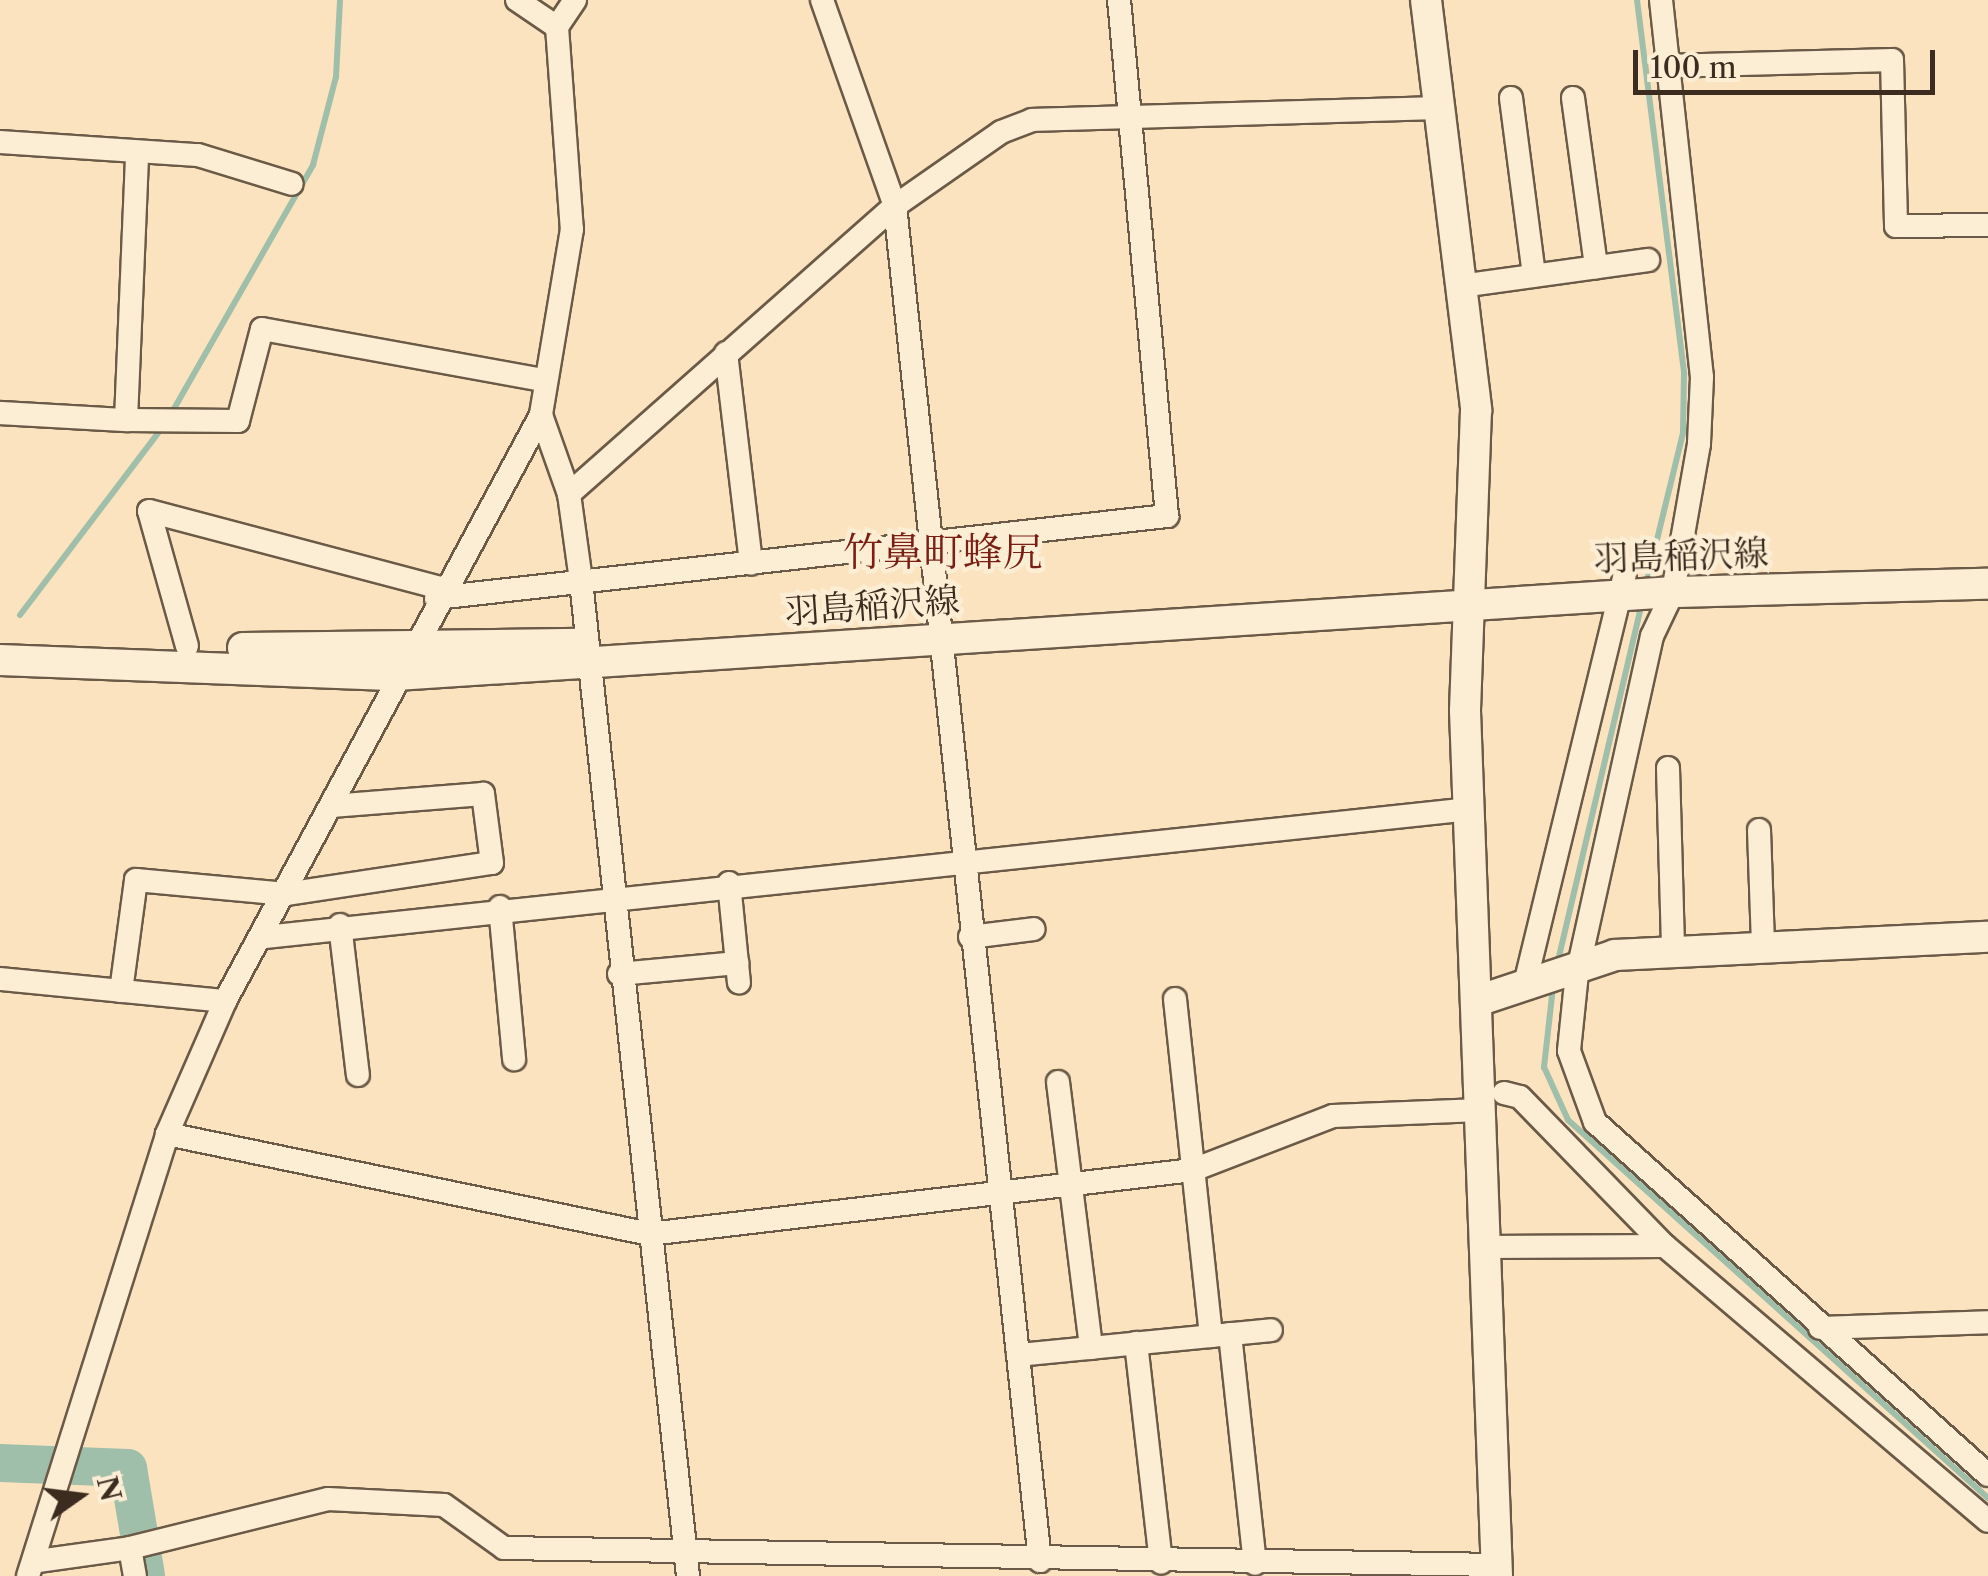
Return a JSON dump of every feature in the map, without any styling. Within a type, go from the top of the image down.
[{"type":"main road","points":[[1426,0],[1436,108],[1476,410],[1475,594],[1465,711],[1480,1000],[1492,1102],[1486,1247],[1497,1570]]},
{"type":"main road","name":"羽島稲沢線","points":[[0,660],[402,663],[1988,564]]},
{"type":"main road","name":"羽島稲沢線","points":[[1647,583],[1988,584]]},
{"type":"main road","name":"羽島稲沢線","points":[[0,640],[186,646],[402,663]]},
{"type":"main road","points":[[1480,1000],[1552,980],[1615,955],[1988,937]]},
{"type":"street","points":[[517,0],[557,27]]},
{"type":"street","points":[[576,0],[557,27],[572,230],[543,380],[541,415],[569,494],[580,580],[581,654],[686,1567]]},
{"type":"street","points":[[822,0],[896,206],[935,629],[1040,1561]]},
{"type":"street","points":[[186,646],[149,511],[438,593],[750,564],[1167,516],[1136,114],[1119,0]]},
{"type":"street","points":[[1662,0],[1702,377],[1699,444],[1647,583],[1552,980],[1569,1051],[1595,1122],[1820,1328],[1988,1474]]},
{"type":"street","points":[[1666,66],[1892,60],[1896,226],[1988,225]]},
{"type":"street","points":[[1511,98],[1534,276]]},
{"type":"street","points":[[1574,98],[1596,267]]},
{"type":"street","points":[[569,494],[896,206],[1032,120],[1436,108]]},
{"type":"street","points":[[0,142],[198,155],[292,184]]},
{"type":"street","points":[[126,420],[136,152]]},
{"type":"street","points":[[1461,286],[1648,260]]},
{"type":"street","points":[[0,413],[181,423],[238,421],[262,329],[543,380]]},
{"type":"street","points":[[726,353],[750,564]]},
{"type":"street","points":[[33,1569],[69,1467],[167,1134],[225,1001],[265,937],[438,593],[541,415]]},
{"type":"street","points":[[1552,980],[1652,636],[1647,583]]},
{"type":"street","points":[[1668,768],[1673,951]]},
{"type":"street","points":[[121,991],[136,880],[286,894],[492,863],[483,794],[331,806]]},
{"type":"street","points":[[265,937],[610,895],[1470,809]]},
{"type":"street","points":[[1759,830],[1763,946]]},
{"type":"street","points":[[619,974],[738,973],[729,883]]},
{"type":"street","points":[[500,907],[514,1058]]},
{"type":"street","points":[[340,925],[358,1075]]},
{"type":"street","points":[[970,937],[1034,929]]},
{"type":"street","points":[[0,979],[225,1001]]},
{"type":"street","points":[[1174,999],[1193,1170],[1255,1564]]},
{"type":"street","points":[[1058,1082],[1091,1348]]},
{"type":"street","points":[[167,1134],[649,1234],[1193,1170],[1333,1116],[1520,1097],[1665,1246],[1988,1522]]},
{"type":"street","points":[[1486,1247],[1665,1246]]},
{"type":"street","points":[[1820,1328],[1988,1322]]},
{"type":"street","points":[[1018,1355],[1271,1330]]},
{"type":"street","points":[[1136,1343],[1162,1563]]},
{"type":"street","points":[[33,1569],[139,1548],[328,1499],[444,1505],[504,1548],[686,1567],[1040,1561],[1497,1570]]},
{"type":"street","points":[[135,1576],[139,1548]]},
{"type":"waterway","points":[[171,414],[313,165],[336,77],[340,0]]},
{"type":"waterway","points":[[1637,0],[1684,373],[1683,433],[1646,585]]},
{"type":"waterway","points":[[20,615],[164,425]]},
{"type":"waterway","points":[[1557,965],[1642,602]]},
{"type":"waterway","points":[[1553,987],[1544,1067],[1568,1120],[1988,1498]]},
{"type":"waterway","points":[[0,1463],[128,1468],[146,1576]]},
{"type":"district","name":"竹鼻町蜂尻","points":[[943,552]]}]
